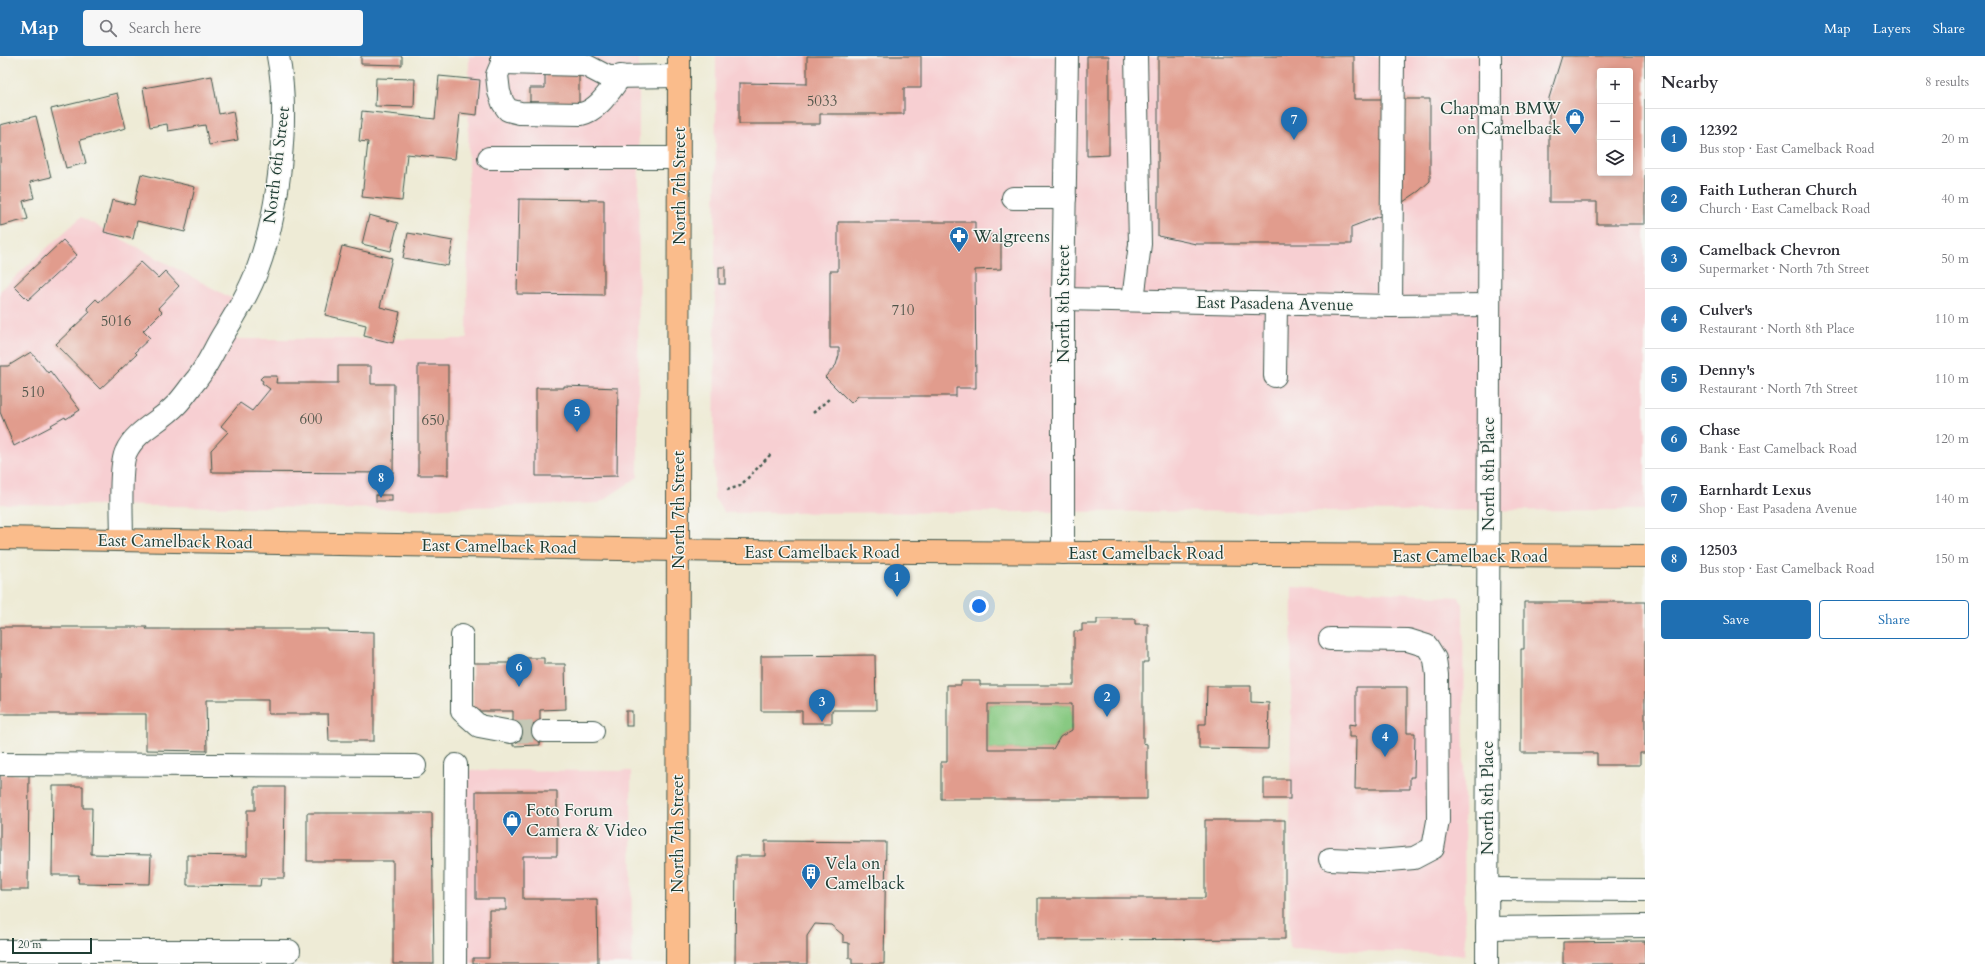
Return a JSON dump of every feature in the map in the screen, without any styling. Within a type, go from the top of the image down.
[{"type":"main road","name":"North 7th Street","points":[[677,964],[679,66]]},
{"type":"main road","name":"East Camelback Road","points":[[0,538],[678,550],[1645,556]]},
{"type":"street","name":"North 6th Street","points":[[122,540],[122,469],[126,452],[143,430],[175,406],[209,363],[221,339],[242,304],[258,267],[272,217],[280,164],[284,100],[278,56]]},
{"type":"street","name":"North 8th Street","points":[[1063,553],[1063,299],[1067,56]]},
{"type":"street","points":[[1133,300],[1140,244],[1136,56]]},
{"type":"street","points":[[1391,306],[1393,56]]},
{"type":"street","name":"North 8th Place","points":[[1487,964],[1490,56]]},
{"type":"street","points":[[621,76],[597,106],[590,112],[582,114],[520,113],[508,110],[503,103],[498,75],[502,60],[585,66],[608,76],[621,76],[679,66]]},
{"type":"street","points":[[489,158],[679,158]]},
{"type":"street","points":[[1013,198],[1065,198]]},
{"type":"street","name":"East Pasadena Avenue","points":[[1063,299],[1391,306],[1488,305]]},
{"type":"street","points":[[1275,376],[1276,304]]},
{"type":"street","points":[[462,636],[462,711],[479,726],[511,732]]},
{"type":"street","points":[[1330,639],[1408,640],[1427,646],[1435,659],[1437,675],[1438,822],[1433,848],[1414,858],[1378,861],[1330,860]]},
{"type":"street","points":[[543,731],[593,731]]},
{"type":"street","points":[[0,764],[415,766]]},
{"type":"street","points":[[455,964],[456,765]]},
{"type":"street","points":[[1487,889],[1645,890]]},
{"type":"street","points":[[1487,928],[1645,926]]},
{"type":"street","points":[[0,951],[289,951]]},
{"type":"path","points":[[813,413],[830,398]]},
{"type":"path","points":[[727,490],[740,486],[772,452]]},
{"type":"shaded area","points":[[469,56],[639,56],[638,477],[599,503],[413,509],[0,504],[0,291],[81,217],[242,304],[221,339],[467,339]]},
{"type":"shaded area","points":[[716,56],[1645,56],[1645,510],[725,513],[714,498]]},
{"type":"shaded area","points":[[1292,587],[1459,597],[1463,604],[1465,955],[1289,948]]},
{"type":"shaded area","points":[[463,770],[631,771],[632,964],[464,964]]},
{"type":"green space","points":[[988,704],[1072,704],[1072,730],[1060,737],[1053,749],[988,749]]},
{"type":"building","points":[[361,56],[402,56],[402,65],[361,64]]},
{"type":"building","points":[[807,56],[921,56],[921,88],[904,88],[904,114],[820,114],[820,124],[739,124],[739,83],[807,84]]},
{"type":"building","points":[[1087,56],[1109,56],[1109,155],[1087,156]]},
{"type":"building","points":[[1158,56],[1354,56],[1354,99],[1430,99],[1430,181],[1419,191],[1393,209],[1380,216],[1351,227],[1351,244],[1196,244],[1158,236]]},
{"type":"building","name":"Chapman BMW on Camelback","points":[[1562,56],[1645,56],[1645,224],[1597,224],[1597,202],[1549,202],[1549,98]]},
{"type":"building","points":[[545,73],[579,73],[579,107],[530,107],[530,88],[545,88]]},
{"type":"building","points":[[212,76],[219,114],[233,111],[238,140],[209,145],[205,125],[168,131],[167,124],[150,127],[143,88]]},
{"type":"building","points":[[439,76],[480,80],[477,115],[460,113],[455,159],[407,154],[402,201],[362,197],[368,142],[359,141],[362,111],[435,119]]},
{"type":"building","points":[[376,78],[415,79],[414,107],[375,106]]},
{"type":"building","points":[[117,93],[126,128],[80,140],[86,163],[66,168],[51,109]]},
{"type":"building","points":[[36,116],[51,177],[30,182],[34,198],[23,201],[28,219],[0,226],[0,125]]},
{"type":"building","points":[[141,174],[195,187],[185,232],[137,221],[133,239],[104,232],[112,200],[134,205]]},
{"type":"building","points":[[519,199],[604,200],[604,295],[517,294]]},
{"type":"building","points":[[369,215],[398,223],[391,251],[362,244]]},
{"type":"building","name":"Walgreens","points":[[838,222],[975,222],[975,235],[1001,235],[1001,269],[975,270],[976,388],[956,388],[956,396],[858,396],[851,403],[825,377],[836,365],[839,355],[839,348],[830,348],[830,271],[838,271]]},
{"type":"building","points":[[408,233],[453,241],[448,266],[403,258]]},
{"type":"building","points":[[63,240],[77,255],[28,300],[14,286]]},
{"type":"building","points":[[342,246],[392,258],[380,307],[400,312],[393,343],[364,336],[366,325],[325,315]]},
{"type":"building","points":[[141,262],[158,278],[165,271],[179,286],[158,308],[162,312],[143,331],[150,338],[135,352],[137,354],[100,389],[56,344],[90,312],[87,308],[96,299],[99,302]]},
{"type":"building","points":[[719,267],[725,267],[725,284],[719,284]]},
{"type":"building","points":[[31,352],[48,373],[50,371],[80,410],[14,446],[0,412],[0,366],[8,366]]},
{"type":"building","points":[[418,365],[448,365],[448,475],[418,475]]},
{"type":"building","points":[[338,366],[371,366],[371,384],[394,384],[393,473],[212,472],[211,450],[228,432],[221,426],[240,403],[252,411],[270,389],[262,383],[263,381],[260,379],[263,376],[277,376],[276,383],[338,383]]},
{"type":"building","points":[[564,386],[618,388],[617,476],[536,476],[536,388],[564,388]]},
{"type":"building","points":[[376,495],[392,495],[392,501],[376,501]]},
{"type":"building","points":[[1524,602],[1645,602],[1645,753],[1640,753],[1640,765],[1597,765],[1597,753],[1521,753],[1521,649],[1524,649]]},
{"type":"building","points":[[1097,619],[1135,619],[1135,624],[1148,624],[1148,662],[1143,662],[1143,743],[1147,744],[1147,799],[941,799],[941,762],[947,762],[947,685],[961,685],[961,681],[980,681],[980,685],[1074,685],[1074,631],[1082,631],[1082,624],[1097,624]],"holes":[[[988,704],[1072,704],[1072,730],[1060,737],[1053,749],[988,749]]]},
{"type":"building","points":[[0,627],[328,629],[328,631],[374,632],[374,741],[329,741],[328,714],[268,714],[268,700],[206,700],[207,751],[146,750],[146,714],[0,714]]},
{"type":"building","points":[[875,655],[876,710],[832,710],[832,723],[802,723],[802,711],[761,711],[761,656]]},
{"type":"building","points":[[509,658],[544,658],[544,664],[565,664],[566,709],[540,710],[540,745],[513,746],[513,711],[473,711],[472,663],[510,663]]},
{"type":"building","points":[[1207,686],[1251,686],[1251,702],[1269,703],[1268,749],[1199,748],[1199,724],[1206,724]]},
{"type":"building","points":[[1356,687],[1407,687],[1407,733],[1415,733],[1414,777],[1410,777],[1410,789],[1355,789],[1356,737],[1349,737],[1349,724],[1356,725]]},
{"type":"building","points":[[626,711],[632,711],[632,726],[626,726]]},
{"type":"building","points":[[0,774],[29,774],[28,890],[0,890]]},
{"type":"building","points":[[1264,779],[1290,779],[1290,799],[1264,799]]},
{"type":"building","points":[[53,786],[83,786],[83,808],[92,808],[91,854],[151,855],[150,884],[78,883],[79,875],[52,875]]},
{"type":"building","points":[[255,787],[285,787],[284,878],[261,878],[260,886],[187,885],[187,855],[247,856],[247,810],[255,810]]},
{"type":"building","points":[[476,791],[557,791],[557,856],[523,856],[523,899],[597,899],[598,964],[473,964],[473,958],[489,958],[489,910],[506,910],[506,899],[476,899]]},
{"type":"building","points":[[307,813],[432,813],[434,964],[393,964],[393,861],[307,861]]},
{"type":"building","points":[[1205,820],[1285,820],[1285,939],[1038,940],[1038,898],[1205,898]]},
{"type":"building","name":"Vela on Camelback","points":[[765,841],[886,842],[884,964],[852,964],[852,958],[849,958],[849,943],[843,942],[843,935],[831,925],[815,924],[807,936],[807,964],[735,964],[736,856],[765,856]]},
{"type":"building","points":[[1645,941],[1645,964],[1563,964],[1563,942]]},
{"type":"tunnel","points":[[511,732],[543,731]]},
{"type":"place","name":"Chapman BMW on Camelback","points":[[1575,135]]},
{"type":"place","name":"Earnhardt Lexus","points":[[1294,140]]},
{"type":"place","name":"Walgreens","points":[[959,253]]},
{"type":"place","name":"Denny's","points":[[577,432]]},
{"type":"place","name":"12503","points":[[381,498]]},
{"type":"place","name":"12392","points":[[897,597]]},
{"type":"place","name":"Chase","points":[[519,687]]},
{"type":"place","name":"Faith Lutheran Church","points":[[1107,717]]},
{"type":"place","name":"Camelback Chevron","points":[[822,722]]},
{"type":"place","name":"Culver's","points":[[1385,757]]},
{"type":"place","name":"Foto Forum Camera & Video","points":[[512,837]]},
{"type":"place","name":"Vela on Camelback","points":[[811,890]]}]
